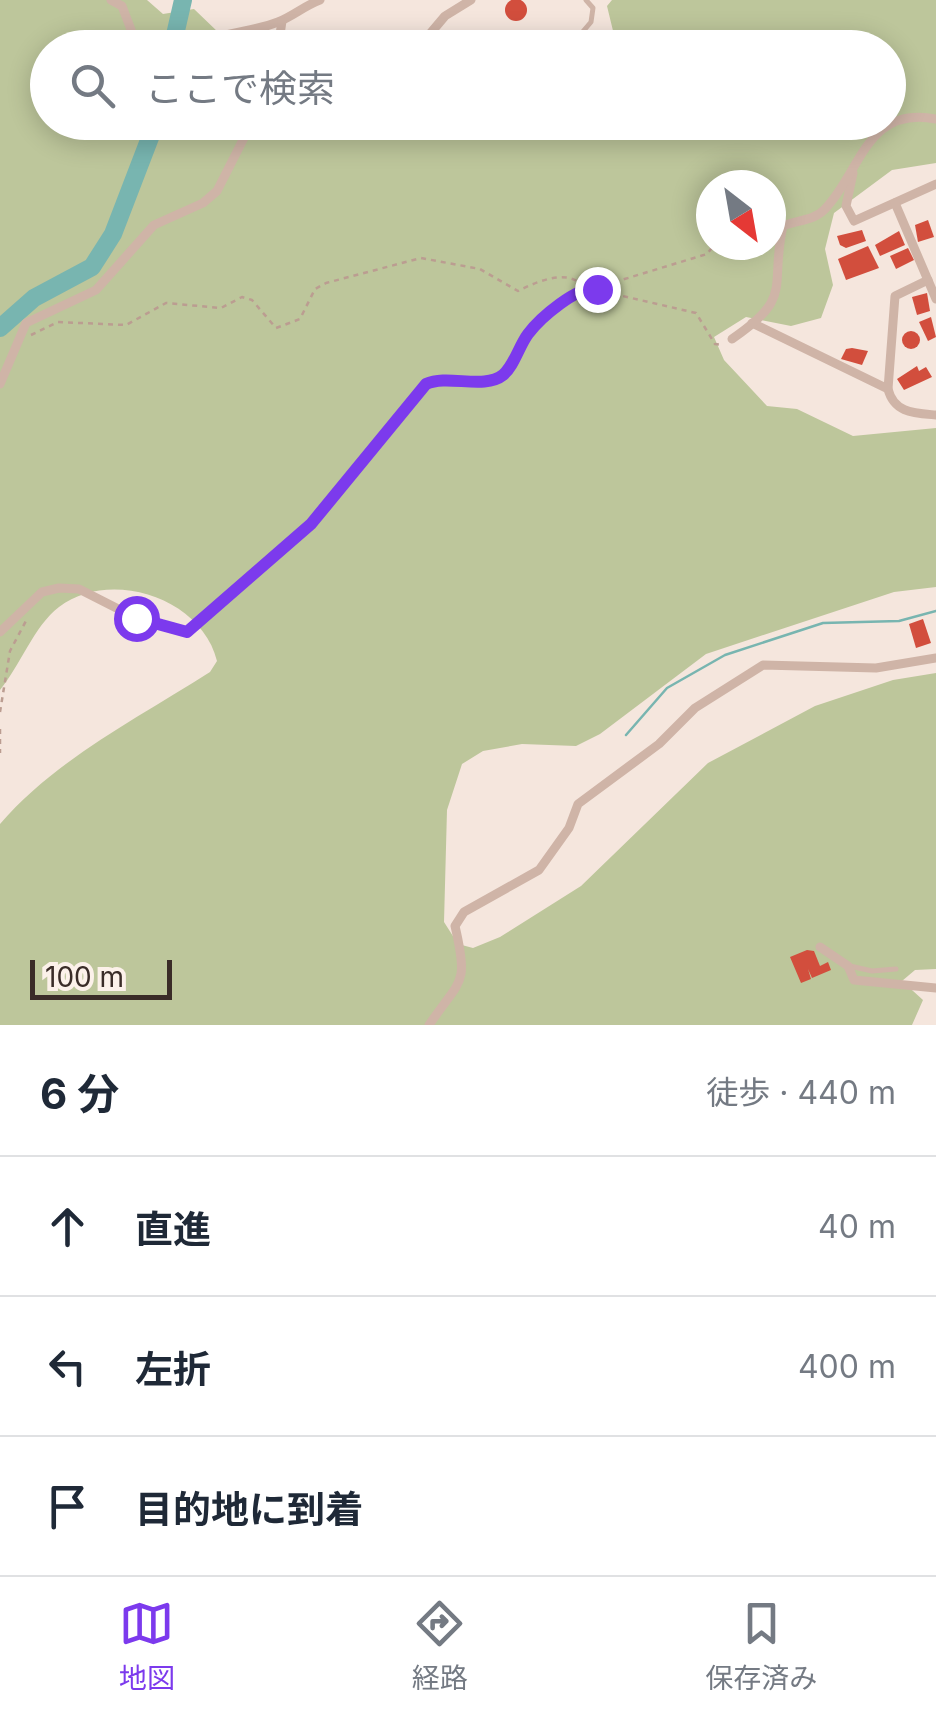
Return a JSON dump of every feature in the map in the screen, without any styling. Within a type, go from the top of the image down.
[{"type":"street","points":[[111,0],[122,6],[131,30]]},
{"type":"street","points":[[243,30],[282,21],[295,9],[320,0]]},
{"type":"street","points":[[433,30],[445,16],[470,0]]},
{"type":"street","points":[[281,30],[282,21]]},
{"type":"street","points":[[906,118],[936,120]]},
{"type":"street","points":[[0,384],[26,324],[96,290],[154,225],[203,203],[216,191],[243,140]]},
{"type":"street","points":[[870,140],[860,149],[853,172],[846,206],[852,220],[936,184]]},
{"type":"street","points":[[732,339],[770,308],[778,292],[783,226],[822,212],[853,172]]},
{"type":"street","points":[[895,203],[936,299]]},
{"type":"street","points":[[928,280],[895,296],[888,388],[890,398],[902,410],[936,415]]},
{"type":"street","points":[[752,324],[888,388]]},
{"type":"street","points":[[0,632],[42,592],[79,589],[136,618],[187,632]]},
{"type":"street","points":[[429,1025],[462,982],[464,971],[455,926],[464,912],[539,870],[570,828],[578,804],[659,744],[695,708],[770,662],[876,668],[936,658]]},
{"type":"street","points":[[820,947],[848,966],[850,974],[860,982],[936,988]]},
{"type":"lane","points":[[585,30],[592,22],[593,8],[586,0]]},
{"type":"lane","points":[[848,966],[872,971],[896,968]]},
{"type":"path","points":[[594,288],[696,257]]},
{"type":"path","points":[[31,335],[58,322],[126,324],[166,303],[221,308],[242,298],[252,300],[276,328],[300,319],[315,289],[326,283],[421,258],[480,269],[518,291],[564,277],[576,278],[584,287],[696,313],[715,344],[724,345],[732,339]]},
{"type":"path","points":[[187,632],[311,524],[426,384],[440,378],[491,380],[504,374],[530,330],[584,287]]},
{"type":"path","points":[[0,712],[10,651],[42,592]]},
{"type":"path","points":[[0,729],[0,753]]},
{"type":"green space","points":[[0,0],[147,0],[163,14],[194,9],[216,30],[30,30],[30,140],[906,140],[906,30],[613,30],[607,6],[612,0],[936,0],[936,163],[892,170],[834,213],[825,249],[833,285],[821,318],[791,326],[746,317],[714,337],[724,360],[767,406],[797,409],[853,436],[936,428],[936,587],[894,592],[706,654],[600,734],[576,746],[522,744],[483,751],[462,764],[447,810],[444,922],[458,944],[473,948],[500,937],[581,886],[708,763],[815,706],[893,680],[936,673],[936,969],[915,970],[902,981],[923,1000],[912,1025],[0,1025],[0,824],[72,759],[210,672],[217,661],[208,639],[193,620],[152,596],[127,590],[103,590],[80,596],[59,607],[35,635],[0,690]]},
{"type":"building","points":[[516,-1],[524,2],[524,18],[516,21],[508,18],[505,10],[508,2]]},
{"type":"building","points":[[928,220],[934,237],[918,242],[915,225]]},
{"type":"building","points":[[862,230],[866,241],[846,248],[840,245],[837,236]]},
{"type":"building","points":[[899,231],[905,245],[880,256],[875,245]]},
{"type":"building","points":[[868,246],[879,268],[846,280],[838,259]]},
{"type":"building","points":[[908,248],[914,260],[896,269],[890,256]]},
{"type":"building","points":[[927,293],[930,311],[917,315],[912,297]]},
{"type":"building","points":[[931,317],[936,337],[928,341],[919,322]]},
{"type":"building","points":[[911,331],[918,333],[918,347],[911,349],[904,347],[902,340],[904,333]]},
{"type":"building","points":[[846,349],[868,351],[862,365],[841,359]]},
{"type":"building","points":[[917,366],[919,371],[926,367],[932,377],[904,390],[897,379]]},
{"type":"building","points":[[923,619],[931,643],[916,648],[909,624]]},
{"type":"building","points":[[814,951],[820,966],[828,962],[831,970],[812,978],[808,969],[811,979],[801,983],[790,957]]},
{"type":"waterway","points":[[176,30],[183,0]]},
{"type":"waterway","points":[[0,328],[34,298],[92,267],[113,234],[149,140]]},
{"type":"waterway","points":[[626,735],[667,688],[725,655],[823,623],[899,621],[936,611]]},
{"type":"route","points":[[136,618],[187,632],[233,596],[311,524],[323,504],[344,489],[361,458],[398,423],[426,384],[440,378],[491,380],[504,374],[530,330],[576,290],[597,289]]}]
